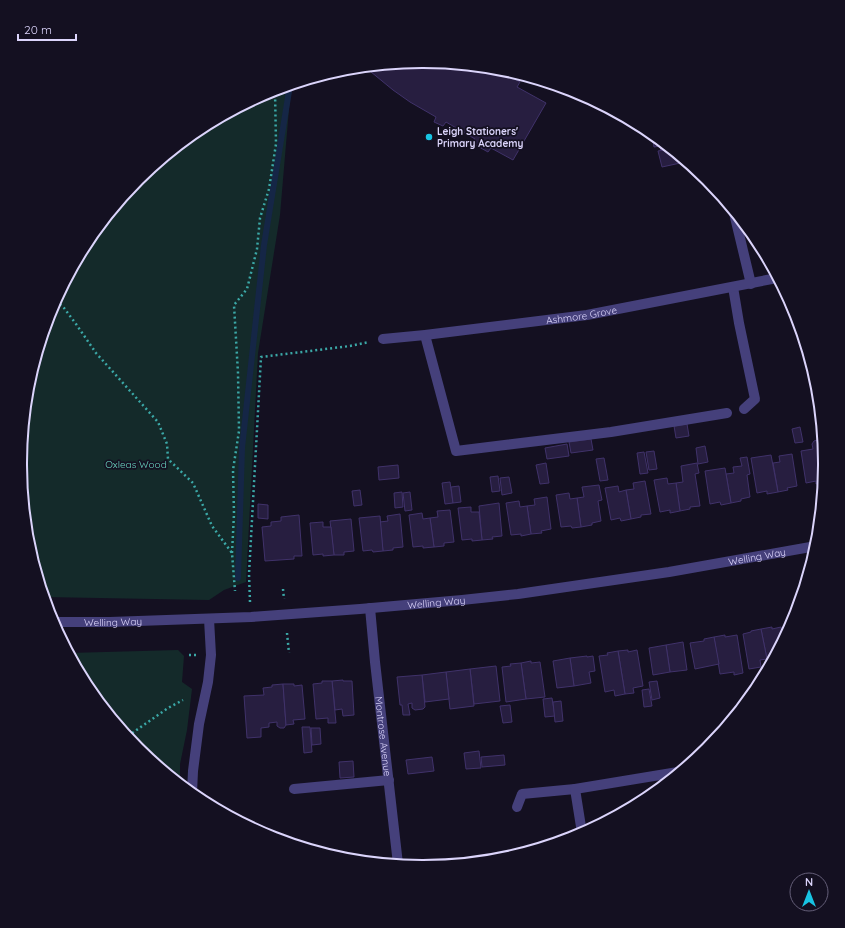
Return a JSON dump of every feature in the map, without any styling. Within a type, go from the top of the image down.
[{"type":"street","points":[[737,224],[751,284]]},
{"type":"street","name":"Ashmore Grove","points":[[383,339],[587,315],[772,279]]},
{"type":"street","points":[[733,287],[755,399],[744,409]]},
{"type":"street","points":[[425,335],[456,451],[611,432],[727,413]]},
{"type":"street","name":"Welling Way","points":[[60,622],[110,622],[251,617],[462,600],[524,593],[688,568],[809,547]]},
{"type":"street","name":"Montrose Avenue","points":[[370,608],[374,657],[397,859]]},
{"type":"street","points":[[192,785],[199,724],[208,682],[211,655],[209,619]]},
{"type":"street","points":[[517,807],[522,794],[575,789],[668,774]]},
{"type":"street","points":[[294,789],[389,780]]},
{"type":"street","points":[[575,789],[581,826]]},
{"type":"path","points":[[235,591],[232,553],[234,514],[233,470],[239,431],[238,374],[234,305],[247,289],[257,249],[260,218],[269,189],[276,144],[275,97]]},
{"type":"path","points":[[61,305],[96,352],[158,422],[167,444],[168,459],[193,483],[212,526],[232,553]]},
{"type":"path","points":[[251,617],[249,574],[261,357],[350,346],[383,339]]},
{"type":"path","points":[[283,589],[284,599]]},
{"type":"path","points":[[287,633],[289,653]]},
{"type":"path","points":[[189,655],[196,655]]},
{"type":"path","points":[[132,733],[168,708],[184,700]]},
{"type":"green space","name":"Oxleas Wood","points":[[291,91],[280,215],[258,353],[246,582],[224,590],[209,600],[50,597],[40,566],[30,516],[27,464],[30,412],[40,362],[57,313],[80,266],[109,223],[125,203],[162,167],[203,135],[248,109]]},
{"type":"green space","points":[[178,650],[184,656],[182,682],[192,689],[187,730],[180,764],[180,776],[143,744],[125,725],[94,684],[75,653]]},
{"type":"building","points":[[422,68],[448,69],[500,76],[520,82],[517,87],[546,103],[513,160],[491,148],[488,152],[472,143],[475,139],[446,122],[443,126],[434,122],[436,117],[393,90],[371,72]]},
{"type":"building","points":[[663,150],[679,163],[662,167],[658,151]]},
{"type":"building","points":[[687,424],[689,436],[676,438],[674,426]]},
{"type":"building","points":[[800,427],[803,442],[795,443],[792,429]]},
{"type":"building","points":[[591,439],[593,450],[571,453],[569,442]]},
{"type":"building","points":[[817,440],[818,464],[817,484],[816,484],[816,481],[806,483],[801,451],[813,449],[812,444]]},
{"type":"building","points":[[567,444],[569,456],[547,459],[545,448]]},
{"type":"building","points":[[705,446],[708,462],[698,464],[696,448]]},
{"type":"building","points":[[654,451],[657,469],[649,470],[646,452]]},
{"type":"building","points":[[644,452],[648,473],[640,474],[637,453]]},
{"type":"building","points":[[792,454],[797,486],[778,492],[773,463],[780,462],[779,456]]},
{"type":"building","points":[[771,455],[778,492],[767,494],[767,491],[757,493],[751,458]]},
{"type":"building","points":[[747,457],[750,474],[747,475],[750,497],[731,503],[726,474],[734,473],[733,467],[742,466],[740,458]]},
{"type":"building","points":[[604,458],[608,480],[600,481],[596,459]]},
{"type":"building","points":[[546,463],[549,483],[540,484],[536,465]]},
{"type":"building","points":[[697,463],[699,473],[695,474],[700,506],[690,507],[690,509],[680,511],[676,483],[683,482],[681,466]]},
{"type":"building","points":[[398,465],[399,478],[379,480],[378,467]]},
{"type":"building","points":[[725,468],[731,503],[721,505],[720,502],[710,504],[705,471]]},
{"type":"building","points":[[498,476],[500,491],[492,492],[490,477]]},
{"type":"building","points":[[509,477],[512,493],[502,495],[500,478]]},
{"type":"building","points":[[667,478],[668,484],[676,483],[680,511],[670,513],[670,510],[660,512],[654,480]]},
{"type":"building","points":[[645,481],[651,514],[641,515],[641,517],[631,519],[626,490],[634,489],[633,483]]},
{"type":"building","points":[[450,482],[453,503],[445,504],[442,483]]},
{"type":"building","points":[[599,485],[602,500],[598,501],[601,521],[592,523],[592,525],[581,527],[577,498],[584,497],[582,487]]},
{"type":"building","points":[[459,486],[461,502],[453,503],[451,487]]},
{"type":"building","points":[[618,486],[619,492],[626,490],[631,519],[621,521],[620,518],[611,520],[605,488]]},
{"type":"building","points":[[360,490],[362,505],[354,506],[352,491]]},
{"type":"building","points":[[402,492],[403,507],[395,508],[394,493]]},
{"type":"building","points":[[410,492],[412,510],[405,511],[403,493]]},
{"type":"building","points":[[569,493],[570,499],[577,498],[581,527],[561,527],[556,495]]},
{"type":"building","points":[[547,497],[551,529],[541,531],[542,533],[531,534],[527,506],[535,505],[534,499]]},
{"type":"building","points":[[519,501],[520,507],[527,506],[531,534],[521,536],[521,534],[511,535],[506,503]]},
{"type":"building","points":[[499,503],[502,536],[482,540],[479,506]]},
{"type":"building","points":[[258,504],[268,505],[268,519],[258,518]]},
{"type":"building","points":[[471,507],[471,512],[479,512],[482,540],[462,540],[458,508]]},
{"type":"building","points":[[450,510],[454,542],[444,543],[444,546],[434,547],[430,518],[438,517],[437,511]]},
{"type":"building","points":[[422,513],[423,519],[430,518],[434,547],[413,547],[409,515]]},
{"type":"building","points":[[400,514],[403,547],[383,551],[380,522],[388,521],[387,516]]},
{"type":"building","points":[[299,515],[302,556],[294,556],[294,559],[265,561],[262,527],[271,526],[271,522],[281,521],[281,517]]},
{"type":"building","points":[[380,516],[383,551],[363,551],[359,518]]},
{"type":"building","points":[[351,519],[354,551],[344,552],[344,555],[334,555],[330,521]]},
{"type":"building","points":[[323,522],[323,527],[331,527],[334,555],[313,555],[310,523]]},
{"type":"building","points":[[781,627],[781,629],[767,658],[761,629]]},
{"type":"building","points":[[761,629],[767,658],[760,660],[761,667],[749,669],[743,634]]},
{"type":"building","points":[[725,635],[725,637],[737,635],[743,673],[734,675],[734,672],[720,674],[714,637]]},
{"type":"building","points":[[714,637],[719,664],[695,669],[690,643],[704,641],[704,639]]},
{"type":"building","points":[[683,642],[687,670],[670,672],[666,645]]},
{"type":"building","points":[[666,645],[670,672],[653,675],[649,648]]},
{"type":"building","points":[[628,650],[628,652],[637,650],[643,686],[633,688],[634,693],[625,694],[618,651]]},
{"type":"building","points":[[618,651],[625,694],[615,696],[614,690],[605,692],[599,656],[608,655],[607,653]]},
{"type":"building","points":[[593,656],[595,671],[589,672],[591,683],[574,686],[570,658]]},
{"type":"building","points":[[570,658],[574,686],[557,688],[553,661]]},
{"type":"building","points":[[531,661],[531,663],[540,662],[545,697],[526,699],[521,663]]},
{"type":"building","points":[[521,663],[526,699],[506,702],[502,667],[511,666],[510,664]]},
{"type":"building","points":[[496,666],[500,701],[474,704],[470,669]]},
{"type":"building","points":[[470,669],[474,706],[450,709],[446,672]]},
{"type":"building","points":[[446,672],[449,699],[425,702],[422,675]]},
{"type":"building","points":[[422,675],[425,707],[423,709],[415,710],[412,708],[412,703],[408,704],[410,715],[403,715],[402,705],[400,705],[397,677]]},
{"type":"building","points":[[322,681],[332,681],[336,723],[328,723],[328,718],[316,719],[313,684],[322,683]]},
{"type":"building","points":[[332,681],[352,681],[354,715],[343,716],[342,709],[335,710]]},
{"type":"building","points":[[657,681],[660,698],[652,700],[649,682]]},
{"type":"building","points":[[283,684],[286,725],[284,728],[277,726],[277,722],[269,723],[269,727],[261,728],[261,737],[247,738],[244,696],[264,695],[263,688]]},
{"type":"building","points":[[283,684],[294,684],[294,686],[302,685],[305,719],[293,720],[294,724],[286,725]]},
{"type":"building","points":[[649,689],[652,706],[644,707],[642,690]]},
{"type":"building","points":[[552,698],[555,716],[545,717],[543,699]]},
{"type":"building","points":[[561,701],[563,721],[555,722],[553,702]]},
{"type":"building","points":[[510,705],[512,722],[503,723],[500,706]]},
{"type":"building","points":[[302,727],[310,727],[312,752],[304,753]]},
{"type":"building","points":[[311,728],[320,728],[321,744],[312,745]]},
{"type":"building","points":[[479,751],[481,768],[466,769],[464,753]]},
{"type":"building","points":[[504,755],[505,765],[482,767],[481,757]]},
{"type":"building","points":[[432,757],[434,771],[408,774],[406,760]]},
{"type":"building","points":[[353,761],[354,777],[340,778],[339,762]]},
{"type":"waterway","points":[[238,578],[242,448],[264,245],[289,92]]},
{"type":"place","name":"Leigh Stationers' Primary Academy","points":[[429,137]]}]
